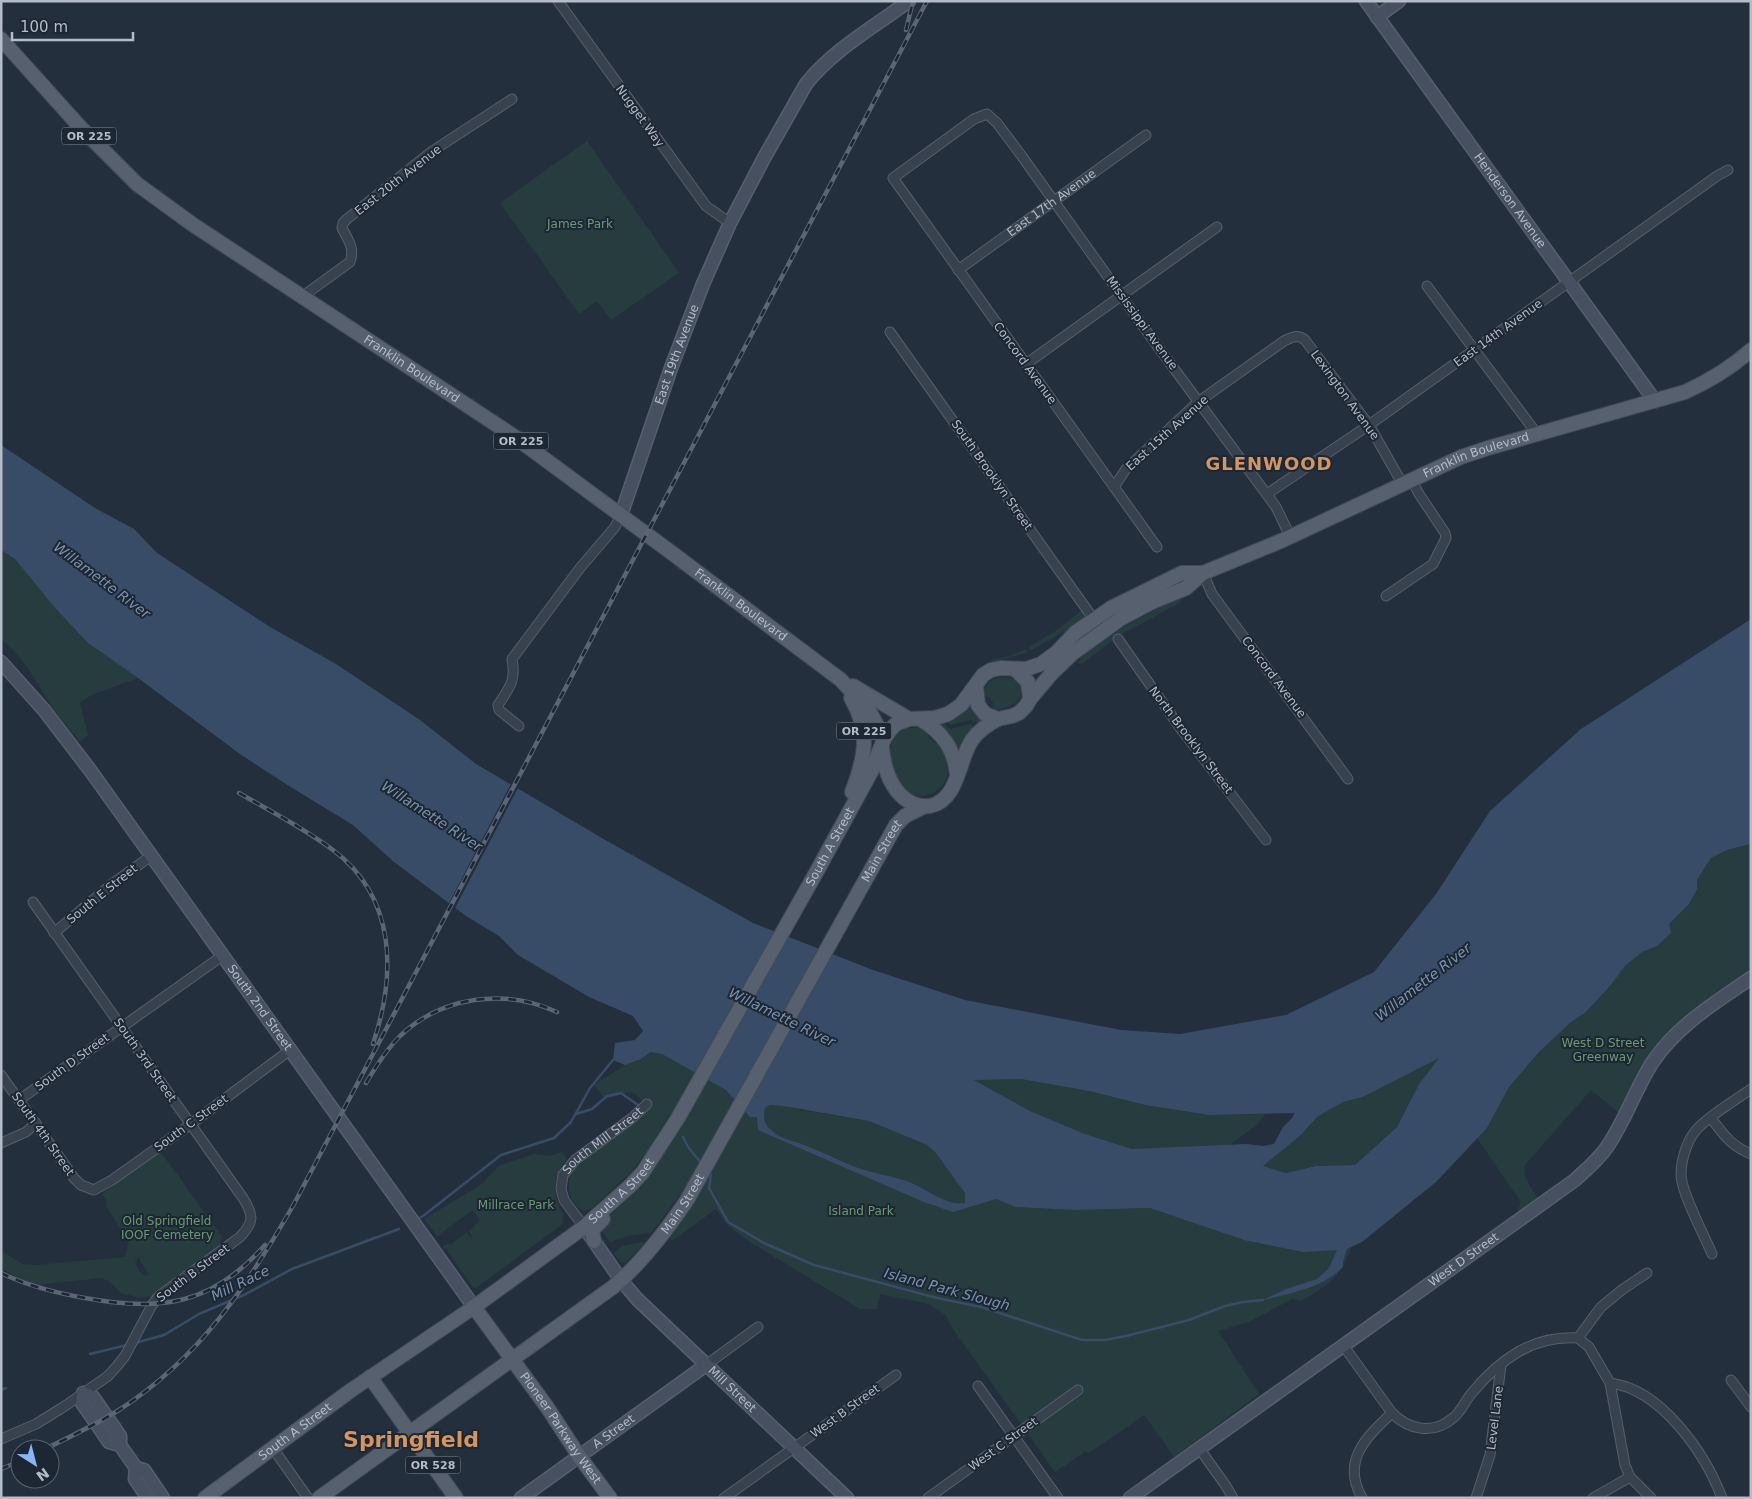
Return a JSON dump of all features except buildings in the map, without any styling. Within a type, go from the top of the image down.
[{"type":"main road","name":"Franklin Boulevard","points":[[1,39],[81,128],[137,184],[192,224],[512,435],[841,680],[934,728],[946,741],[954,758],[957,776]]},
{"type":"main road","name":"Franklin Boulevard","points":[[841,680],[870,712],[883,743],[887,773],[896,789],[910,802],[925,806],[937,804],[946,798],[952,789],[972,739],[985,726],[998,719],[1008,718],[1019,713],[1056,669],[1073,653],[1102,631],[1136,610],[1186,588],[1203,573],[1290,536],[1462,457],[1685,392],[1710,381],[1737,363],[1751,350]]},
{"type":"main road","name":"Franklin Boulevard","points":[[883,743],[891,728],[896,724],[914,719],[935,718],[954,711],[967,699],[983,675],[991,670],[1031,668],[1046,661],[1076,632],[1094,619],[1137,595],[1182,573],[1203,573]]},
{"type":"main road","points":[[1016,670],[1028,682],[1030,699]]},
{"type":"main road","name":"OR 225","points":[[836,833],[858,776],[865,741],[862,719],[841,680]]},
{"type":"main road","points":[[976,686],[977,700],[981,710],[988,716],[998,719]]},
{"type":"main road","name":"South A Street","points":[[205,1498],[272,1447],[370,1377],[474,1307],[584,1227],[631,1185],[656,1153],[678,1118],[817,871],[836,833],[871,772],[883,743]]},
{"type":"main road","name":"Main Street","points":[[319,1498],[621,1280],[656,1242],[686,1200],[896,825],[903,818],[925,806]]},
{"type":"main road","points":[[594,1241],[592,1230],[620,1205],[631,1192],[647,1171],[656,1153]]},
{"type":"main road","name":"South 2nd Street","points":[[474,1307],[512,1359]]},
{"type":"main road","name":"Pioneer Parkway West","points":[[512,1359],[610,1498]]},
{"type":"main road","name":"OR 528","points":[[370,1377],[456,1498]]},
{"type":"street","name":"Nugget Way","points":[[558,1],[706,206],[730,223]]},
{"type":"street","name":"East 19th Avenue","points":[[519,726],[499,710],[498,704],[513,683],[515,673],[512,659],[580,568],[614,527],[621,515],[674,358],[703,284],[730,223],[764,158],[806,84],[828,60],[909,1]]},
{"type":"street","name":"Henderson Avenue","points":[[1366,1],[1655,401]]},
{"type":"street","points":[[1377,17],[1399,1]]},
{"type":"street","name":"East 20th Avenue","points":[[303,296],[350,262],[352,250],[342,228],[343,223],[347,219],[431,152],[512,99]]},
{"type":"street","name":"Mississippi Avenue","points":[[893,178],[974,119],[987,114],[997,123],[1198,402],[1267,494],[1276,507],[1290,536]]},
{"type":"street","name":"East 17th Avenue","points":[[958,270],[1146,135]]},
{"type":"street","name":"East 14th Avenue","points":[[1267,494],[1369,425],[1728,170]]},
{"type":"street","name":"Concord Avenue","points":[[893,178],[1157,547]]},
{"type":"street","points":[[1026,364],[1121,294],[1217,227]]},
{"type":"street","points":[[1427,286],[1536,434]]},
{"type":"street","name":"South Brooklyn Street","points":[[890,332],[1102,631]]},
{"type":"street","name":"East 15th Avenue","points":[[1114,487],[1126,469],[1198,402],[1284,341],[1293,336],[1300,336]]},
{"type":"street","name":"Lexington Avenue","points":[[1300,336],[1305,340],[1369,425],[1445,533],[1446,538],[1433,564],[1386,596]]},
{"type":"street","name":"Concord Avenue","points":[[1203,573],[1212,594],[1348,779]]},
{"type":"street","name":"North Brooklyn Street","points":[[1118,639],[1181,729],[1266,840]]},
{"type":"street","name":"South 2nd Street","points":[[1,662],[44,710],[90,770],[474,1307]]},
{"type":"street","name":"South E Street","points":[[54,933],[112,884],[151,856]]},
{"type":"street","name":"South 3rd Street","points":[[32,902],[243,1198],[250,1209],[252,1220]]},
{"type":"street","name":"South D Street","points":[[20,1100],[222,956]]},
{"type":"street","name":"West D Street","points":[[1130,1498],[1591,1166],[1610,1142],[1638,1086],[1668,1043],[1710,1006],[1751,978]]},
{"type":"street","name":"South C Street","points":[[89,1189],[100,1188],[191,1124],[290,1050]]},
{"type":"street","name":"South 4th Street","points":[[1,1075],[74,1178],[81,1185],[89,1189]]},
{"type":"street","points":[[1712,1254],[1684,1189],[1681,1176],[1682,1159],[1689,1141],[1700,1127],[1751,1089]]},
{"type":"street","name":"South Mill Street","points":[[621,1280],[564,1200],[561,1189],[563,1175],[575,1160],[632,1118],[647,1104]]},
{"type":"street","points":[[1711,1118],[1724,1136],[1736,1148],[1751,1154]]},
{"type":"street","points":[[1,1143],[26,1132],[36,1123]]},
{"type":"street","name":"South B Street","points":[[1,1439],[36,1424],[108,1376],[124,1356],[152,1305],[159,1296],[240,1237],[252,1220]]},
{"type":"street","points":[[1578,1338],[1601,1307],[1647,1273]]},
{"type":"street","name":"Mill Street","points":[[621,1280],[637,1299],[847,1498]]},
{"type":"street","points":[[706,1365],[758,1327]]},
{"type":"street","points":[[1343,1345],[1392,1413],[1401,1421],[1413,1427],[1425,1429],[1441,1426],[1454,1418],[1470,1395],[1486,1377],[1520,1350],[1549,1339],[1578,1338],[1589,1347],[1610,1383],[1625,1464],[1630,1477],[1651,1498]]},
{"type":"street","name":"A Street","points":[[521,1498],[706,1365]]},
{"type":"street","name":"Level Lane","points":[[1476,1498],[1490,1455],[1501,1366]]},
{"type":"street","name":"West B Street","points":[[724,1498],[896,1375]]},
{"type":"street","points":[[1731,1380],[1751,1407]]},
{"type":"street","points":[[1610,1383],[1622,1384],[1640,1393],[1659,1406],[1676,1422],[1706,1466],[1722,1498]]},
{"type":"street","points":[[978,1386],[1058,1498]]},
{"type":"street","name":"West C Street","points":[[928,1498],[1078,1390]]},
{"type":"street","points":[[83,1393],[93,1397],[120,1436],[120,1445],[136,1468],[135,1479],[148,1498]]},
{"type":"street","points":[[1362,1498],[1355,1486],[1355,1460],[1362,1444],[1392,1413]]},
{"type":"street","points":[[272,1447],[308,1498]]},
{"type":"street","points":[[1200,1448],[1233,1498]]},
{"type":"street","points":[[136,1468],[144,1470],[163,1498]]},
{"type":"street","points":[[1593,1498],[1630,1477]]},
{"type":"green space","name":"James Park","points":[[587,141],[679,273],[611,320],[597,301],[579,314],[500,203]]},
{"type":"green space","points":[[1,550],[15,559],[55,608],[88,643],[138,678],[94,694],[80,702],[88,735],[80,742],[53,707],[22,660],[1,639]]},
{"type":"green space","points":[[1182,598],[1180,603],[1120,635],[1083,663],[1078,663],[1096,645],[1126,626]]},
{"type":"green space","points":[[1082,610],[1084,617],[1081,620],[1031,651],[1029,647],[1057,630]]},
{"type":"green space","points":[[1026,649],[1027,653],[992,662],[991,660],[1007,657]]},
{"type":"green space","points":[[1003,677],[1019,680],[1021,695],[1016,703],[1011,706],[992,711],[993,703],[989,697],[984,696],[985,689],[992,681]]},
{"type":"green space","points":[[972,702],[984,719],[978,723],[970,720],[951,725],[947,721],[966,709]]},
{"type":"green space","points":[[943,723],[950,729],[971,724],[974,727],[965,739],[959,753],[939,724]]},
{"type":"green space","points":[[919,728],[926,731],[931,740],[940,745],[945,754],[948,770],[943,785],[932,794],[923,796],[911,793],[901,785],[894,774],[890,761],[891,748],[895,737],[904,730]]},
{"type":"green space","name":"West D Street Greenway","points":[[1751,844],[1751,971],[1704,1003],[1676,1027],[1651,1055],[1640,1071],[1619,1113],[1591,1090],[1524,1166],[1525,1177],[1538,1199],[1520,1212],[1517,1209],[1520,1206],[1520,1201],[1477,1138],[1487,1128],[1509,1087],[1539,1052],[1571,1022],[1586,1012],[1611,985],[1624,967],[1642,952],[1657,946],[1669,924],[1697,889],[1697,880],[1711,858],[1727,850]]},
{"type":"green space","name":"Island Park","points":[[652,1052],[662,1054],[726,1090],[800,1110],[869,1121],[927,1145],[1016,1207],[1076,1210],[1151,1208],[1244,1240],[1347,1249],[1352,1246],[1338,1274],[1320,1290],[1301,1301],[1292,1299],[1249,1322],[1218,1331],[1259,1394],[1174,1457],[1144,1415],[1088,1454],[1086,1451],[1055,1472],[951,1326],[946,1315],[929,1304],[880,1294],[877,1309],[860,1309],[745,1239],[726,1224],[716,1209],[672,1241],[670,1238],[692,1204],[680,1195],[651,1233],[627,1236],[610,1242],[599,1227],[638,1189],[681,1121],[670,1114],[649,1149],[630,1173],[592,1208],[584,1211],[575,1204],[570,1193],[570,1175],[572,1170],[648,1109],[637,1095],[631,1092],[605,1099],[594,1085],[625,1065],[641,1059]]},
{"type":"green space","points":[[1440,1057],[1419,1084],[1397,1127],[1355,1165],[1316,1166],[1286,1173],[1263,1166],[1300,1136],[1317,1117],[1343,1102],[1363,1097]]},
{"type":"green space","points":[[973,1079],[1021,1079],[1089,1091],[1145,1105],[1209,1115],[1265,1114],[1259,1123],[1230,1145],[1132,1149],[1085,1134],[1030,1111]]},
{"type":"green space","name":"Old Springfield IOOF Cemetery","points":[[160,1151],[223,1238],[220,1240],[221,1245],[154,1296],[139,1298],[121,1293],[110,1282],[102,1278],[36,1285],[16,1277],[1,1268],[1,1251],[23,1264],[37,1265],[125,1257],[129,1240],[107,1208],[106,1200],[102,1194]],"holes":[[[138,1257],[149,1274],[145,1276],[139,1271],[135,1261]]]},
{"type":"green space","name":"Millrace Park","points":[[562,1152],[567,1160],[562,1166],[555,1187],[557,1201],[564,1216],[562,1218],[564,1223],[476,1288],[473,1287],[446,1249],[442,1247],[448,1243],[450,1245],[466,1233],[470,1237],[472,1236],[469,1232],[480,1220],[473,1210],[437,1236],[424,1219],[482,1184],[498,1166],[534,1154],[549,1156]]},
{"type":"green space","points":[[645,1243],[625,1263],[620,1262],[614,1253],[622,1246]]},
{"type":"water","name":"Willamette River","points":[[1,445],[95,508],[134,529],[157,553],[270,627],[336,664],[420,720],[476,764],[607,841],[753,923],[873,970],[965,1000],[1121,1030],[1180,1034],[1286,1015],[1374,972],[1436,894],[1490,811],[1581,729],[1751,619],[1751,844],[1727,850],[1711,858],[1697,880],[1697,889],[1689,904],[1669,924],[1671,933],[1657,946],[1642,952],[1624,967],[1611,985],[1586,1012],[1571,1022],[1539,1052],[1509,1087],[1487,1128],[1436,1182],[1362,1242],[1347,1249],[1343,1267],[1335,1274],[1306,1289],[1263,1300],[1286,1289],[1317,1279],[1329,1268],[1337,1250],[1303,1252],[1244,1240],[1150,1208],[1076,1210],[1016,1207],[996,1199],[953,1212],[924,1202],[758,1130],[757,1117],[750,1117],[726,1090],[662,1054],[651,1052],[641,1059],[625,1065],[613,1060],[615,1043],[635,1040],[643,1031],[633,1016],[589,997],[518,955],[499,936],[466,916],[394,862],[353,825],[240,754],[88,643],[55,608],[15,559],[1,550]],"holes":[[[1439,1058],[1419,1084],[1397,1127],[1355,1165],[1316,1166],[1286,1173],[1263,1166],[1300,1136],[1317,1117],[1343,1102],[1363,1097]],[[1021,1079],[1089,1091],[1145,1105],[1209,1115],[1294,1113],[1293,1117],[1283,1127],[1274,1144],[1263,1146],[1246,1144],[1132,1149],[1085,1134],[1030,1111],[974,1080]],[[770,1105],[783,1106],[869,1121],[927,1145],[936,1153],[965,1193],[965,1203],[943,1200],[909,1182],[861,1169],[782,1137],[766,1125],[764,1117],[765,1108]]]},
{"type":"pier","points":[[512,782],[519,786],[454,910],[448,905]]},
{"type":"waterway","name":"Mill Race","points":[[417,1219],[501,1155],[554,1138],[571,1122],[590,1088],[613,1060]]},
{"type":"waterway","name":"Island Park Slough","points":[[576,1114],[592,1109],[607,1096],[621,1093],[638,1105]]},
{"type":"waterway","name":"Island Park Slough","points":[[683,1137],[688,1147],[701,1163]]},
{"type":"waterway","name":"Island Park Slough","points":[[708,1171],[711,1175],[709,1188],[728,1222],[764,1243],[814,1265],[937,1298],[981,1307],[1082,1340],[1105,1340],[1126,1336],[1189,1320],[1225,1306],[1263,1300]]},
{"type":"waterway","name":"Mill Race","points":[[135,1343],[164,1335],[199,1314],[244,1295],[292,1269],[399,1229]]},
{"type":"waterway","name":"Mill Race","points":[[90,1354],[127,1345]]},
{"type":"waterway","name":"Mill Race","points":[[1,1390],[6,1388]]},
{"type":"railway","points":[[906,30],[913,1]]},
{"type":"railway","points":[[60,1442],[119,1410],[174,1367],[220,1318],[240,1291],[276,1234],[294,1204],[927,1]]},
{"type":"railway","points":[[239,793],[299,827],[333,850],[354,869],[369,891],[380,914],[386,939],[387,965],[381,1018],[373,1044]]},
{"type":"railway","points":[[366,1083],[382,1058],[400,1036],[417,1022],[454,1004],[496,998],[537,1004],[557,1012]]},
{"type":"railway","points":[[1,1273],[32,1285],[74,1296],[112,1302],[161,1303],[184,1299],[205,1292],[225,1281],[265,1245]]},
{"type":"railway","points":[[1,1469],[10,1465]]},
{"type":"district","name":"GLENWOOD","points":[[1269,464]]},
{"type":"district","name":"Springfield","points":[[411,1439]]}]
